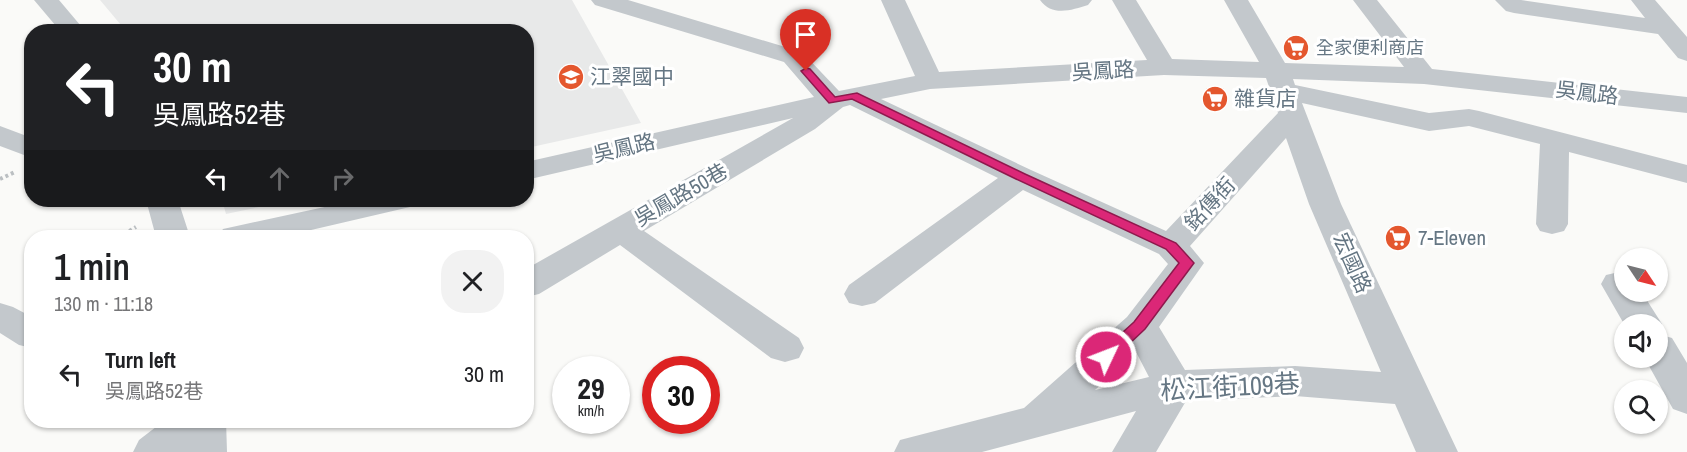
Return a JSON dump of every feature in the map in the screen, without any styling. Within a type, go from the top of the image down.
[{"type":"street","points":[[46,0],[67,24]]},
{"type":"street","points":[[603,0],[793,57],[843,98],[1171,246]]},
{"type":"street","points":[[893,0],[930,81]]},
{"type":"street","points":[[1052,0],[1062,5],[1080,0]]},
{"type":"street","points":[[1124,0],[1164,67]]},
{"type":"street","name":"宏國路","points":[[1236,0],[1284,92],[1325,204],[1437,452]]},
{"type":"street","points":[[1365,0],[1424,76]]},
{"type":"street","points":[[1507,0],[1514,6],[1666,28]]},
{"type":"street","points":[[1643,0],[1687,53]]},
{"type":"street","name":"吳鳳路","points":[[534,169],[843,98],[930,81],[1164,67],[1429,122],[1469,117],[1687,174]]},
{"type":"street","name":"吳鳳路","points":[[1284,92],[1424,76],[1687,105]]},
{"type":"street","name":"銘傳街","points":[[1038,420],[1140,326],[1187,263],[1171,246],[1284,92]]},
{"type":"street","name":"吳鳳路50巷","points":[[534,280],[805,123],[843,98]]},
{"type":"street","points":[[0,135],[24,146]]},
{"type":"street","points":[[1551,224],[1556,141]]},
{"type":"street","points":[[862,294],[1020,177]]},
{"type":"street","points":[[266,230],[368,207]]},
{"type":"street","points":[[621,230],[785,348]]},
{"type":"street","points":[[0,316],[24,330]]},
{"type":"street","points":[[1133,452],[1174,386],[1140,326]]},
{"type":"street","points":[[1668,365],[1687,398]]},
{"type":"street","name":"松江街109巷","points":[[915,452],[1174,386],[1295,381],[1409,390]]},
{"type":"shaded area","name":"江翠國中","points":[[100,0],[572,0],[641,123],[534,146],[534,24],[120,24]]},
{"type":"shaded area","points":[[224,207],[259,207],[226,214]]},
{"type":"place","name":"全家便利商店","points":[[1296,48]]},
{"type":"place","name":"江翠國中","points":[[571,77]]},
{"type":"place","name":"雜貨店","points":[[1215,99]]},
{"type":"place","name":"7-Eleven","points":[[1398,238]]},
{"type":"route","points":[[806,71],[833,101],[853,96],[1020,177],[1171,246],[1187,263],[1140,326],[1106,357]]}]
